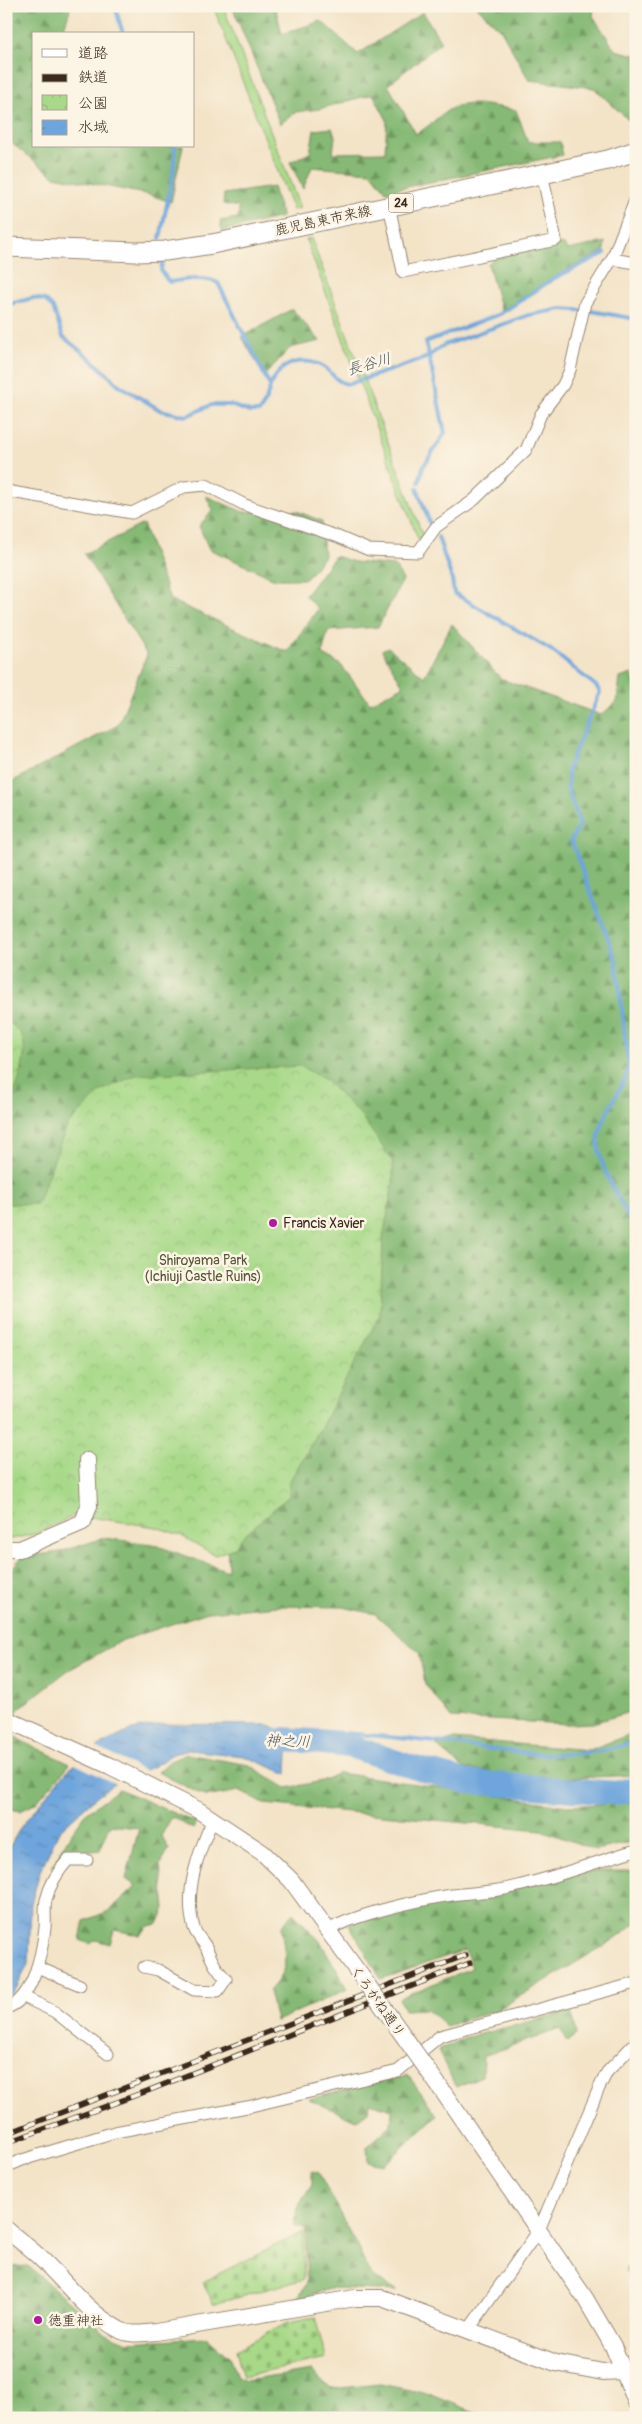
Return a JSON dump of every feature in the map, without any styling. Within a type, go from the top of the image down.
[{"type":"main road","name":"鹿児島東市来線","points":[[6,247],[108,252],[165,251],[212,244],[608,160],[636,151]]},
{"type":"street","points":[[389,205],[402,272],[556,240],[542,173]]},
{"type":"street","points":[[6,491],[132,513],[184,487],[206,485],[245,505],[336,536],[369,550],[418,552],[436,527],[474,500],[526,450],[541,414],[563,386],[570,370],[586,303],[612,259],[636,198]]},
{"type":"street","points":[[612,259],[636,263]]},
{"type":"street","points":[[6,1549],[20,1549],[83,1522],[89,1506],[87,1460]]},
{"type":"street","name":"くろがね通り","points":[[6,1719],[110,1766],[198,1810],[263,1853],[291,1880],[439,2086],[593,2311],[629,2369],[636,2402]]},
{"type":"street","points":[[144,1966],[158,1970],[194,1990],[218,1992],[226,1979],[215,1969],[205,1945],[194,1929],[191,1905],[193,1879],[200,1847],[213,1819]]},
{"type":"street","points":[[328,1930],[339,1924],[402,1906],[450,1895],[503,1889],[532,1882],[636,1850]]},
{"type":"street","points":[[6,2008],[15,2006],[24,1997],[37,1968],[45,1927],[46,1902],[56,1874],[68,1860],[87,1860]]},
{"type":"street","points":[[37,1968],[80,1984]]},
{"type":"street","points":[[6,2167],[115,2132],[246,2107],[398,2071],[440,2036],[636,1983]]},
{"type":"street","points":[[24,1997],[55,2012],[108,2054]]},
{"type":"street","points":[[469,2329],[539,2230],[607,2072],[636,2042]]},
{"type":"street","points":[[6,2229],[36,2254],[68,2288],[98,2314],[119,2330],[134,2334],[156,2332],[355,2298],[382,2298],[556,2362],[602,2372],[629,2369]]},
{"type":"green space","points":[[6,6],[71,6],[63,32],[32,32],[32,148],[183,148],[171,202],[150,195],[54,176],[10,142],[6,142]]},
{"type":"green space","points":[[219,6],[223,6],[300,208],[293,210],[215,11]]},
{"type":"green space","points":[[232,6],[275,6],[282,34],[321,21],[358,54],[423,12],[441,42],[388,85],[416,134],[455,107],[472,104],[490,106],[516,110],[528,142],[560,142],[563,155],[386,191],[371,172],[312,167],[303,189],[290,162],[310,153],[314,130],[332,128],[335,136],[333,153],[385,152],[387,120],[373,94],[319,109],[296,112],[280,124]]},
{"type":"green space","points":[[476,6],[594,6],[593,16],[615,50],[636,55],[636,91],[630,103],[636,113],[636,127],[594,88],[529,80],[501,30]]},
{"type":"green space","points":[[273,187],[282,217],[222,231],[220,221],[238,218],[239,207],[223,204],[224,194]]},
{"type":"green space","points":[[311,238],[423,536],[418,539],[306,240]]},
{"type":"green space","points":[[605,242],[604,251],[552,278],[501,311],[488,264],[495,257],[563,244],[568,250]]},
{"type":"green space","points":[[292,309],[320,341],[290,348],[264,376],[242,337]]},
{"type":"green space","points":[[206,496],[243,512],[296,511],[322,521],[324,556],[306,579],[275,579],[209,549],[199,526],[213,510]]},
{"type":"green space","points":[[143,524],[170,600],[287,652],[318,609],[305,596],[335,556],[354,562],[395,566],[403,580],[378,627],[328,631],[322,654],[341,665],[370,703],[403,686],[382,650],[388,647],[424,677],[452,624],[501,679],[601,715],[617,702],[620,678],[632,674],[636,691],[636,1710],[593,1723],[569,1724],[451,1718],[425,1684],[419,1652],[375,1614],[343,1607],[279,1606],[208,1612],[123,1640],[67,1671],[18,1709],[10,1730],[20,1740],[70,1764],[35,1804],[20,1811],[6,1808],[6,1575],[22,1557],[60,1552],[104,1538],[152,1544],[228,1571],[227,1540],[6,1279],[6,785],[118,725],[147,655],[84,554]]},
{"type":"green space","points":[[6,1023],[12,1024],[22,1036],[24,1054],[17,1085],[6,1112]]},
{"type":"green space","name":"Shiroyama Park (Ichiuji Castle Ruins)","points":[[300,1066],[324,1079],[360,1114],[393,1162],[393,1184],[383,1238],[380,1314],[319,1431],[289,1482],[289,1496],[244,1535],[234,1548],[215,1555],[180,1535],[156,1527],[76,1515],[35,1534],[6,1540],[6,1204],[37,1204],[67,1126],[101,1091],[136,1075]]},
{"type":"green space","points":[[636,1732],[636,1775],[546,1779],[464,1769],[436,1745],[455,1739],[589,1750]]},
{"type":"green space","points":[[187,1754],[249,1765],[287,1788],[322,1781],[339,1773],[568,1806],[636,1802],[636,1841],[596,1850],[541,1830],[264,1804],[239,1791],[206,1797],[158,1772],[170,1761]]},
{"type":"green space","points":[[119,1789],[196,1823],[193,1829],[172,1817],[161,1836],[169,1849],[160,1865],[165,1908],[158,1924],[149,1926],[140,1935],[114,1930],[110,1944],[96,1940],[90,1944],[80,1940],[84,1921],[109,1911],[136,1886],[126,1879],[139,1828],[110,1825],[100,1850],[70,1854],[52,1867],[68,1838],[87,1812]]},
{"type":"green space","points":[[593,1871],[636,1871],[636,1923],[615,1939],[497,2010],[446,2026],[427,2009],[404,2010],[399,1998],[472,1968],[465,1950],[381,1979],[349,1924],[409,1910]]},
{"type":"green space","points":[[293,1913],[320,1941],[348,1989],[276,2021],[269,1991],[282,1974],[285,1960],[282,1925]]},
{"type":"green space","points":[[571,2011],[577,2034],[567,2042],[560,2029],[483,2056],[482,2076],[456,2087],[438,2051],[464,2038]]},
{"type":"green space","points":[[408,2075],[437,2115],[384,2165],[368,2162],[367,2147],[391,2125],[392,2110],[369,2103],[368,2111],[356,2120],[309,2099]]},
{"type":"green space","points":[[312,2171],[319,2173],[372,2276],[397,2291],[333,2288],[297,2299],[307,2282],[305,2228],[293,2225],[299,2205],[312,2185]]},
{"type":"green space","points":[[303,2232],[304,2279],[214,2304],[202,2282]]},
{"type":"green space","points":[[636,2256],[636,2274],[630,2277],[625,2270]]},
{"type":"green space","points":[[28,2266],[104,2332],[128,2342],[206,2337],[231,2359],[237,2377],[245,2381],[312,2371],[331,2389],[380,2384],[429,2394],[490,2418],[25,2418],[21,2414],[17,2418],[7,2418],[6,2267]]},
{"type":"green space","points":[[315,2317],[326,2359],[243,2377],[236,2350],[287,2322]]},
{"type":"water","points":[[162,1724],[270,1725],[289,1735],[287,1774],[244,1756],[189,1750],[173,1754],[154,1766],[114,1784],[98,1795],[59,1831],[40,1871],[31,1904],[29,1962],[16,1989],[6,2002],[6,1853],[22,1825],[67,1771],[100,1745],[132,1730]]},
{"type":"pier","points":[[94,1746],[147,1772],[118,1785],[73,1763]]},
{"type":"waterway","points":[[115,6],[122,32]]},
{"type":"waterway","points":[[160,238],[173,175],[175,148]]},
{"type":"waterway","points":[[419,482],[423,467],[445,433],[426,342],[500,314],[553,279],[605,253]]},
{"type":"waterway","points":[[162,262],[161,271],[169,282],[200,279],[218,283],[269,384]]},
{"type":"waterway","name":"長谷川","points":[[6,305],[33,298],[45,300],[53,308],[63,337],[90,358],[119,385],[160,410],[187,416],[211,405],[230,405],[250,412],[259,412],[265,403],[272,382],[280,371],[295,362],[319,364],[338,380],[349,384],[426,358],[444,345],[529,315],[562,309],[591,311],[636,319]]},
{"type":"waterway","points":[[417,488],[430,524]]},
{"type":"waterway","points":[[438,537],[452,579],[454,593],[551,650],[596,686],[600,692],[568,768],[568,791],[580,824],[571,840],[616,960],[629,1068],[601,1126],[598,1146],[605,1171],[636,1232]]},
{"type":"waterway","points":[[636,1275],[636,1287]]},
{"type":"waterway","points":[[277,1732],[284,1729],[360,1734],[536,1754],[586,1753],[611,1749],[636,1741]]},
{"type":"waterway","name":"神之川","points":[[258,1740],[306,1741],[350,1746],[412,1767],[467,1782],[616,1793],[636,1788]]},
{"type":"railway","points":[[6,2134],[466,1955]]},
{"type":"railway","points":[[6,2143],[150,2090],[470,1963]]},
{"type":"place","name":"Francis Xavier","points":[[273,1223]]},
{"type":"place","name":"徳重神社","points":[[38,2320]]}]
